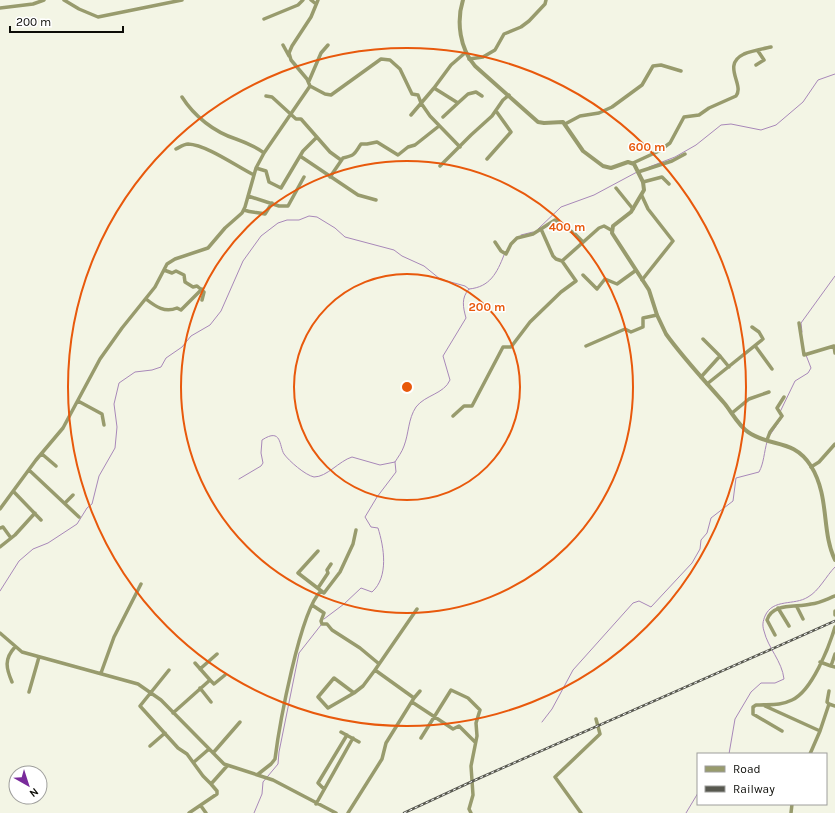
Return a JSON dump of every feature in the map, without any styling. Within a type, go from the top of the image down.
[{"type":"street","points":[[0,8],[33,4],[44,0]]},
{"type":"street","points":[[64,0],[79,9],[98,17],[182,0]]},
{"type":"street","points":[[264,19],[298,5],[303,0]]},
{"type":"street","points":[[290,57],[292,46],[303,32],[317,2],[311,0]]},
{"type":"street","points":[[463,0],[460,12],[460,30],[466,52],[478,69],[538,122],[547,124],[560,121],[565,124],[582,151],[603,166],[612,168],[628,162],[633,163],[659,151],[670,143],[684,117],[699,115],[709,108],[736,96],[739,88],[733,72],[737,59],[745,54],[771,47]]},
{"type":"street","points":[[470,59],[482,57],[495,50],[504,34],[521,27],[529,21],[545,4],[546,0]]},
{"type":"street","points":[[0,509],[63,428],[100,359],[122,328],[146,299],[172,260],[208,248],[244,210],[256,168],[264,153],[310,86],[309,81],[290,57],[283,45]]},
{"type":"street","points":[[309,81],[321,53],[328,45]]},
{"type":"street","points":[[756,65],[764,60],[758,51]]},
{"type":"street","points":[[411,115],[451,65],[466,52]]},
{"type":"street","points":[[310,86],[325,94],[331,95],[381,59],[386,59],[395,64],[412,94],[418,94],[421,103],[439,126],[460,147]]},
{"type":"street","points":[[565,124],[580,116],[599,113],[612,107],[644,83],[653,66],[664,65],[681,71]]},
{"type":"street","points":[[434,88],[458,103]]},
{"type":"street","points":[[443,117],[465,96],[476,92],[482,96]]},
{"type":"street","points":[[440,166],[496,111],[503,100],[509,95]]},
{"type":"street","points":[[266,96],[272,96],[290,116],[296,119],[301,119],[316,138],[330,152],[341,160]]},
{"type":"street","points":[[182,97],[189,108],[211,127],[235,139],[256,147],[264,153]]},
{"type":"street","points":[[487,159],[511,132],[496,111]]},
{"type":"street","points":[[330,177],[341,160],[345,157],[349,158],[357,152],[361,144],[367,144],[375,141],[398,154],[408,147],[415,145],[439,126]]},
{"type":"street","points":[[256,168],[266,171],[269,182],[281,188],[300,156],[316,138]]},
{"type":"street","points":[[176,149],[187,144],[195,145],[210,151],[254,175]]},
{"type":"street","points":[[638,172],[672,161],[685,154]]},
{"type":"street","points":[[300,156],[358,196],[376,200]]},
{"type":"street","points":[[611,230],[633,209],[645,189],[633,163]]},
{"type":"street","points":[[248,196],[285,206],[289,205],[304,177]]},
{"type":"street","points":[[643,182],[662,177],[669,184]]},
{"type":"street","points":[[616,188],[633,209]]},
{"type":"street","points":[[642,196],[648,209],[673,241],[642,280]]},
{"type":"street","points":[[244,210],[250,212],[256,211],[265,214],[272,203]]},
{"type":"street","points":[[495,242],[501,251],[506,254],[511,244],[515,240],[523,236],[533,234],[556,221],[584,242]]},
{"type":"street","points":[[562,261],[602,227],[607,226],[611,230],[612,234],[650,293],[657,315],[668,337],[701,377],[748,432],[795,449],[804,456],[811,466],[823,495],[831,548],[835,560]]},
{"type":"street","points":[[453,416],[464,406],[470,408],[472,406],[503,347],[511,347],[530,322],[561,292],[576,281],[562,261],[556,260],[553,256],[541,229]]},
{"type":"street","points":[[164,270],[172,273],[176,271],[183,274],[184,282],[193,287],[197,286],[205,293],[202,300]]},
{"type":"street","points":[[583,275],[597,289],[605,279],[617,284],[635,271]]},
{"type":"street","points":[[146,299],[159,309],[173,310],[177,308],[181,310],[202,289]]},
{"type":"street","points":[[586,346],[625,329],[631,332],[640,329],[643,327],[643,318],[657,315]]},
{"type":"street","points":[[799,323],[804,355],[834,346],[835,353]]},
{"type":"street","points":[[707,384],[756,347],[763,338],[752,327]]},
{"type":"street","points":[[703,339],[729,367]]},
{"type":"street","points":[[756,347],[772,369]]},
{"type":"street","points":[[701,377],[720,356]]},
{"type":"street","points":[[732,413],[749,398],[768,392]]},
{"type":"street","points":[[768,440],[770,432],[782,416],[777,408],[784,397]]},
{"type":"street","points":[[78,401],[103,416],[104,425]]},
{"type":"street","points":[[811,466],[819,462],[835,444]]},
{"type":"street","points":[[42,454],[56,466]]},
{"type":"street","points":[[29,470],[79,517]]},
{"type":"street","points":[[14,492],[41,520]]},
{"type":"street","points":[[65,503],[73,495]]},
{"type":"street","points":[[0,547],[11,538],[35,513]]},
{"type":"street","points":[[0,528],[3,527],[11,538]]},
{"type":"street","points":[[318,551],[298,573],[320,590],[326,592],[340,572],[353,544],[356,530]]},
{"type":"street","points":[[258,775],[275,759],[290,675],[312,605],[328,573],[326,570],[331,564]]},
{"type":"street","points":[[101,673],[114,637],[141,584]]},
{"type":"street","points":[[775,635],[767,620],[772,612],[778,608],[798,607],[816,603],[835,596]]},
{"type":"street","points":[[312,605],[324,613],[321,621],[322,624],[327,624],[332,630],[360,648],[378,662]]},
{"type":"street","points":[[798,607],[803,619]]},
{"type":"street","points":[[778,608],[789,626]]},
{"type":"street","points":[[354,693],[334,678],[318,697],[328,708],[354,693],[363,686],[378,662],[417,609]]},
{"type":"street","points":[[782,731],[752,713],[754,706],[780,705],[797,698],[809,683],[835,627]]},
{"type":"street","points":[[0,633],[15,647],[39,658],[134,682],[151,692],[227,766],[274,780],[316,804],[336,813]]},
{"type":"street","points":[[12,682],[8,672],[7,661],[15,647]]},
{"type":"street","points":[[200,669],[217,654]]},
{"type":"street","points":[[820,662],[833,666],[835,654]]},
{"type":"street","points":[[29,692],[39,658]]},
{"type":"street","points":[[195,663],[214,684],[224,675]]},
{"type":"street","points":[[169,670],[140,706],[178,748],[184,751],[194,762],[203,776],[217,791],[217,794],[189,813]]},
{"type":"street","points":[[374,670],[453,729],[459,726],[476,742]]},
{"type":"street","points":[[173,713],[210,680]]},
{"type":"street","points":[[200,688],[211,702]]},
{"type":"street","points":[[421,738],[451,690],[468,698],[481,711],[476,723],[477,736],[471,766],[473,795],[469,809],[471,813]]},
{"type":"street","points":[[348,813],[382,759],[386,743],[420,691]]},
{"type":"street","points":[[810,753],[829,704],[827,702],[830,691]]},
{"type":"street","points":[[829,704],[835,706]]},
{"type":"street","points":[[764,706],[820,731]]},
{"type":"street","points":[[581,813],[555,777],[600,734],[596,719]]},
{"type":"street","points":[[213,753],[240,722]]},
{"type":"street","points":[[341,732],[359,742]]},
{"type":"street","points":[[150,746],[165,733]]},
{"type":"street","points":[[324,789],[318,782],[347,735]]},
{"type":"street","points":[[316,804],[353,738]]},
{"type":"street","points":[[194,762],[209,749]]},
{"type":"street","points":[[211,784],[227,766]]},
{"type":"street","points":[[201,806],[206,813]]},
{"type":"waterway","points":[[649,167],[675,157],[696,145],[721,125],[731,124],[761,130],[776,125],[803,102],[818,80],[835,74]]},
{"type":"waterway","points":[[538,229],[561,207],[594,195],[637,172]]},
{"type":"waterway","points":[[0,591],[19,561],[33,549],[48,543],[77,524],[87,508],[92,504],[99,476],[115,448],[117,427],[114,404],[119,383],[135,372],[152,370],[161,367],[166,358],[182,347],[191,336],[210,325],[221,311],[243,261],[261,236],[278,223],[287,220],[299,220],[309,216],[317,217],[335,228],[345,237],[394,250],[402,256],[424,266],[440,279],[465,286],[469,289]]},
{"type":"waterway","points":[[521,235],[533,232]]},
{"type":"waterway","points":[[239,479],[261,466],[263,463],[261,453],[262,440],[273,436],[279,439],[284,454],[302,471],[314,477],[328,472],[352,457],[380,465],[395,462],[406,441],[411,416],[416,407],[424,400],[439,392],[450,380],[443,356],[466,318],[463,303],[466,292],[469,289],[482,285],[492,278],[499,268],[504,255]]},
{"type":"waterway","points":[[802,332],[801,323],[835,276]]},
{"type":"waterway","points":[[780,412],[795,381],[808,373],[811,368],[806,355]]},
{"type":"waterway","points":[[770,435],[783,416]]},
{"type":"waterway","points":[[542,722],[552,709],[573,670],[633,603],[639,601],[651,607],[692,563],[700,549],[701,540],[707,533],[711,518],[733,501],[736,478],[759,472],[761,469],[767,442]]},
{"type":"waterway","points":[[324,619],[344,604],[361,588],[372,592],[381,578],[384,562],[378,528],[371,527],[365,517],[377,497],[396,472],[395,462]]},
{"type":"waterway","points":[[729,753],[735,719],[751,692],[761,683],[775,683],[784,679],[781,666],[764,631],[763,623],[765,616],[769,610],[778,604],[802,600],[808,597],[819,587],[835,567]]},
{"type":"waterway","points":[[254,813],[262,794],[263,782],[278,764],[279,752],[299,653],[321,625]]},
{"type":"waterway","points":[[686,813],[697,795]]},
{"type":"railway","points":[[404,813],[835,621]]}]
